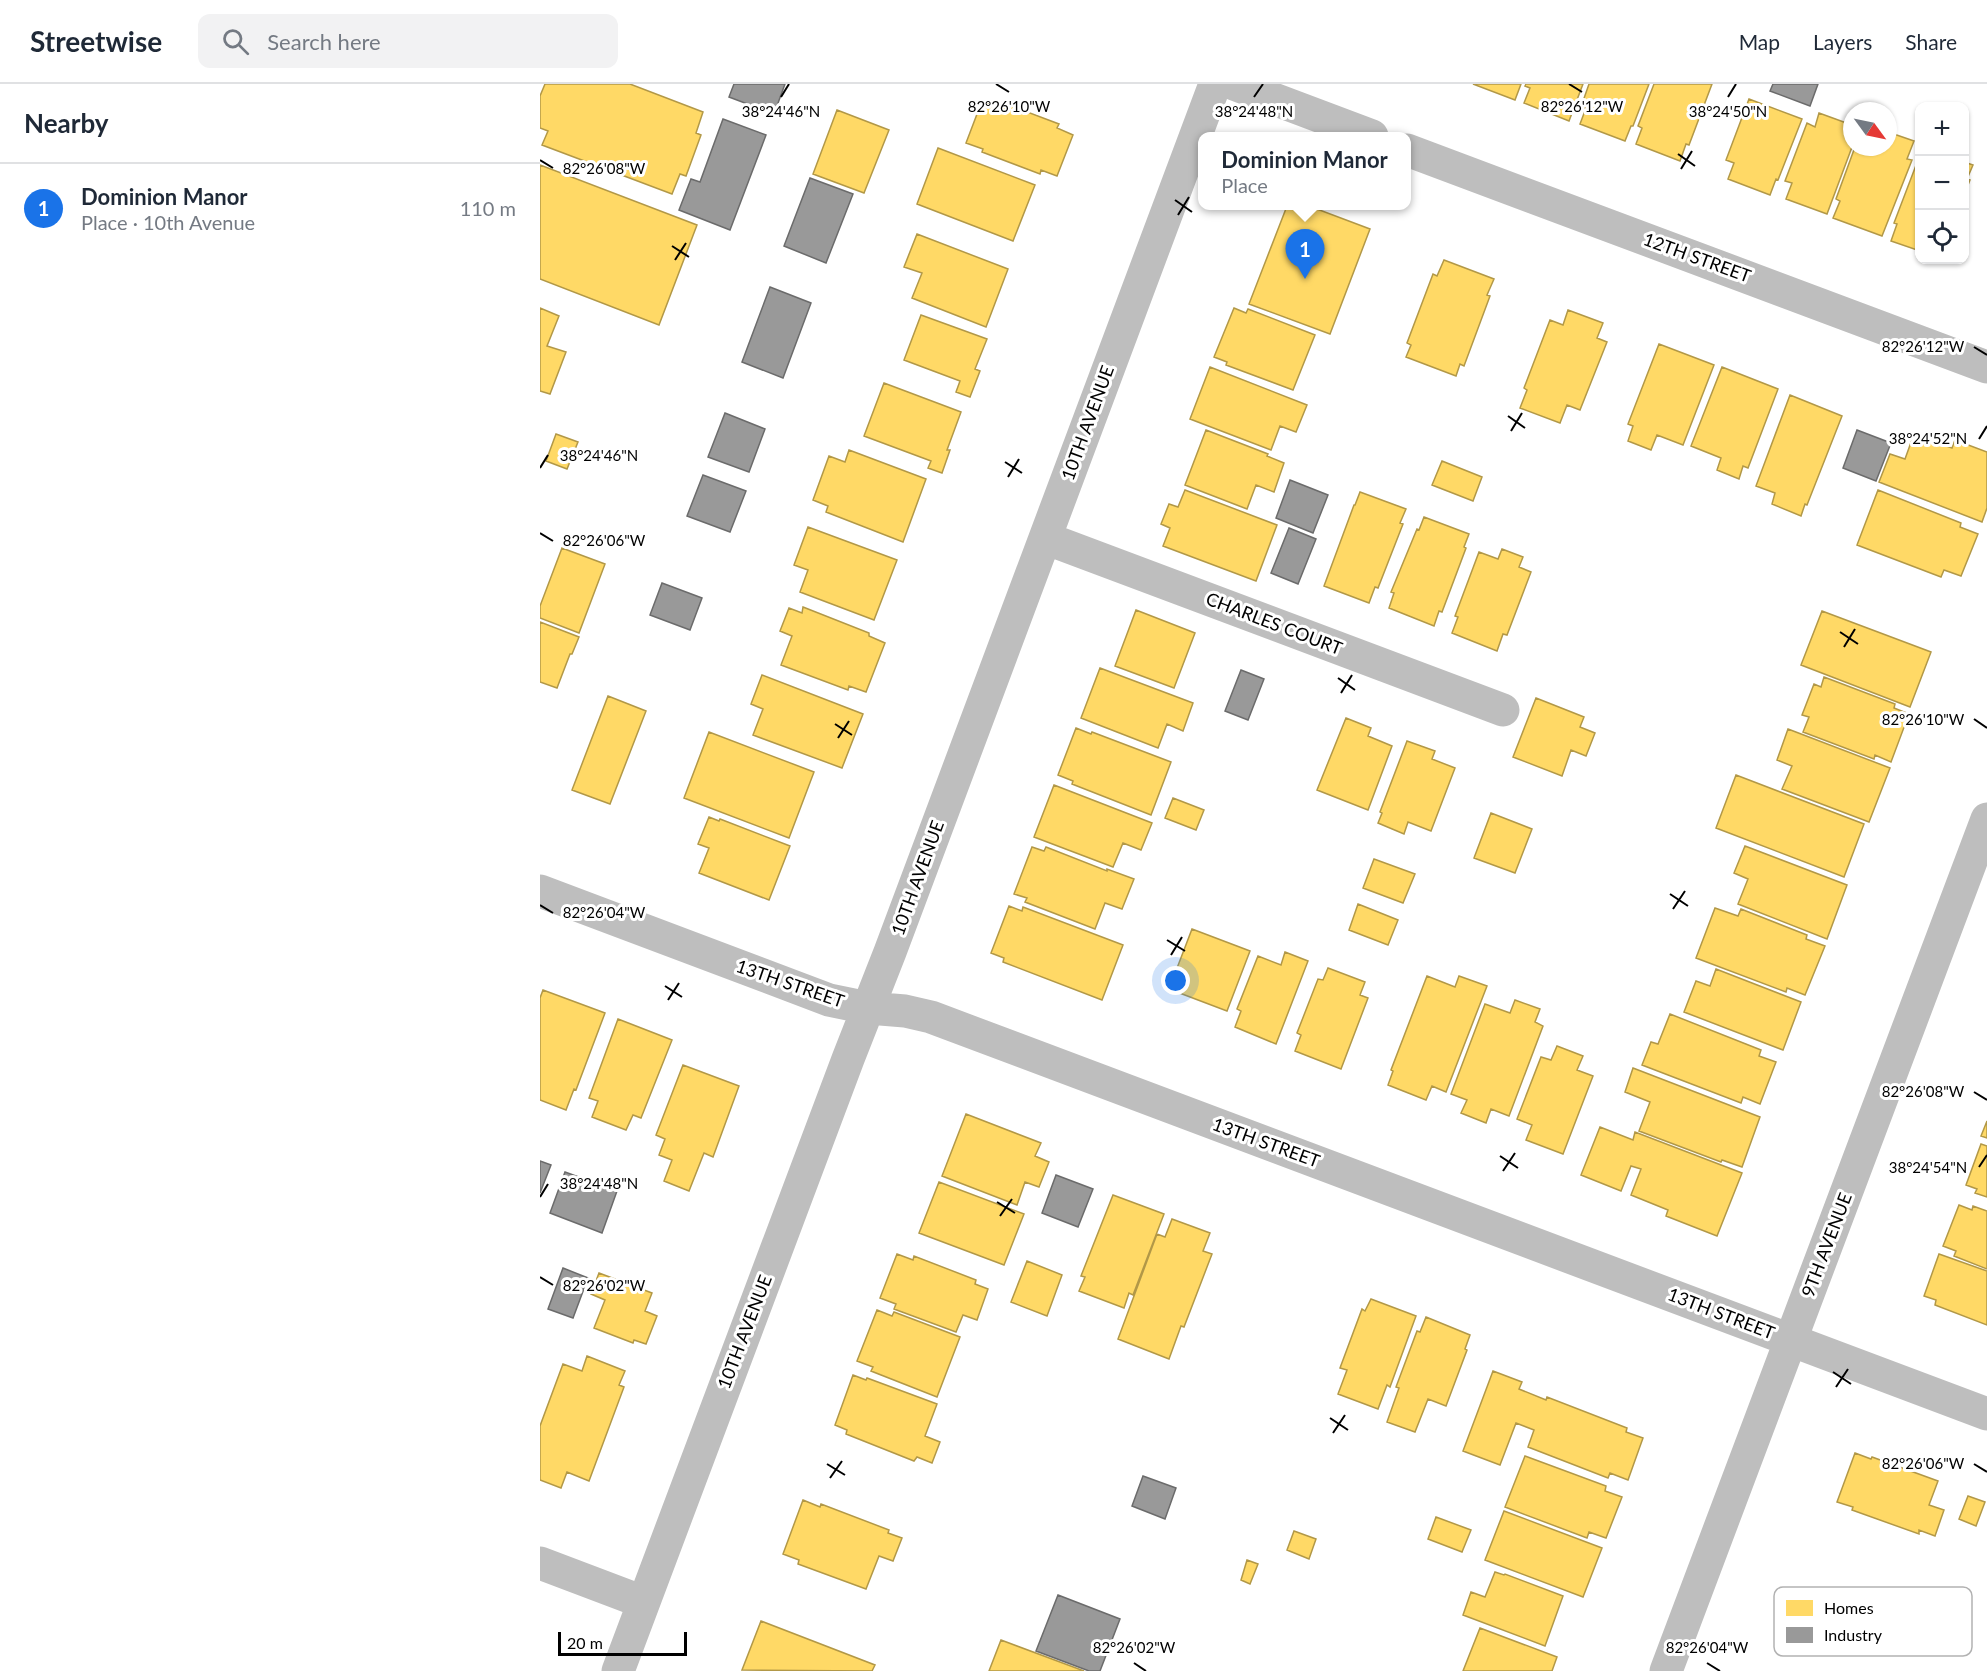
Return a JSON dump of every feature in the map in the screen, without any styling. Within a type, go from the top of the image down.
[{"type":"street","name":"10TH AVENUE","points":[[618,1671],[1215,84]]},
{"type":"street","points":[[1234,84],[1361,132]]},
{"type":"street","name":"12TH STREET","points":[[1411,151],[1987,367]]},
{"type":"street","name":"CHARLES COURT","points":[[1045,538],[1503,710]]},
{"type":"street","name":"9TH AVENUE","points":[[1666,1671],[1987,819]]},
{"type":"street","name":"13TH STREET","points":[[540,891],[829,1000],[931,1017],[1987,1414]]},
{"type":"street","points":[[540,1563],[643,1602]]},
{"type":"building: Homes","points":[[545,84],[630,84],[703,112],[696,133],[701,135],[686,176],[680,174],[672,194],[542,145],[548,131],[540,128],[540,96]]},
{"type":"building: Homes","points":[[1473,84],[1521,84],[1515,100]]},
{"type":"building: Homes","points":[[1526,84],[1583,84],[1569,121],[1524,103],[1530,88],[1525,86]]},
{"type":"building: Homes","points":[[1589,84],[1649,84],[1625,141],[1580,124],[1586,108],[1581,107]]},
{"type":"building: Homes","points":[[1654,84],[1712,84],[1689,145],[1686,144],[1680,161],[1636,144],[1642,128],[1638,126]]},
{"type":"building: Homes","points":[[1749,99],[1802,119],[1770,195],[1728,179],[1734,163],[1726,160]]},
{"type":"building: Homes","points":[[982,101],[999,107],[1001,102],[1059,124],[1057,128],[1073,135],[1057,176],[1041,170],[1040,174],[982,152],[983,149],[966,143]]},
{"type":"building: Homes","points":[[837,110],[889,130],[864,193],[813,174]]},
{"type":"building: Homes","points":[[1819,113],[1843,122],[1843,156],[1849,156],[1827,214],[1786,199],[1792,183],[1785,181],[1807,123],[1815,127]]},
{"type":"building: Homes","points":[[1897,135],[1914,141],[1907,159],[1912,160],[1882,236],[1833,218],[1840,201],[1836,199],[1852,156],[1897,156]]},
{"type":"building: Homes","points":[[938,148],[1035,185],[1013,241],[917,204]]},
{"type":"building: Homes","points":[[540,165],[697,225],[659,325],[540,279]]},
{"type":"building: Homes","points":[[1915,168],[1915,249],[1891,241],[1897,224],[1894,223]]},
{"type":"building: Homes","points":[[1285,210],[1320,210],[1370,229],[1330,334],[1249,304]]},
{"type":"building: Homes","points":[[917,234],[1008,269],[986,327],[912,298],[922,273],[904,267]]},
{"type":"building: Homes","points":[[1444,260],[1494,279],[1464,366],[1460,364],[1456,376],[1406,357],[1411,345],[1407,343],[1433,274],[1437,276]]},
{"type":"building: Homes","points":[[540,308],[559,316],[547,346],[566,352],[550,394],[540,391]]},
{"type":"building: Homes","points":[[1234,308],[1246,313],[1248,309],[1315,335],[1293,390],[1226,365],[1227,362],[1214,357]]},
{"type":"building: Homes","points":[[1568,310],[1603,323],[1597,338],[1607,342],[1580,410],[1567,405],[1560,423],[1520,408],[1527,390],[1524,388],[1550,320],[1563,325]]},
{"type":"building: Homes","points":[[921,315],[987,339],[975,369],[980,371],[970,397],[956,392],[960,381],[904,360]]},
{"type":"building: Homes","points":[[1659,344],[1714,365],[1683,445],[1657,435],[1651,450],[1628,441],[1633,426],[1628,424]]},
{"type":"building: Homes","points":[[1210,367],[1307,405],[1296,432],[1280,426],[1271,450],[1190,419]]},
{"type":"building: Homes","points":[[1722,367],[1778,389],[1748,468],[1743,466],[1739,479],[1717,470],[1721,458],[1691,446]]},
{"type":"building: Homes","points":[[884,383],[961,412],[947,450],[950,450],[942,473],[928,468],[931,461],[864,436]]},
{"type":"building: Homes","points":[[1790,395],[1842,416],[1801,516],[1772,504],[1775,493],[1756,486]]},
{"type":"building: Homes","points":[[1206,430],[1268,454],[1267,456],[1284,463],[1274,492],[1256,485],[1247,509],[1185,485]]},
{"type":"building: Homes","points":[[556,434],[578,442],[567,469],[546,461]]},
{"type":"building: Homes","points":[[1914,434],[1952,448],[1955,440],[1987,452],[1987,508],[1982,522],[1879,482],[1890,454],[1905,459]]},
{"type":"building: Homes","points":[[849,450],[926,479],[903,542],[826,512],[828,506],[813,500],[829,456],[845,462]]},
{"type":"building: Homes","points":[[1442,461],[1482,477],[1473,501],[1432,485]]},
{"type":"building: Homes","points":[[1185,490],[1277,525],[1256,581],[1163,546],[1170,528],[1161,524],[1169,504],[1178,507]]},
{"type":"building: Homes","points":[[1878,490],[1961,523],[1960,527],[1978,534],[1961,576],[1944,570],[1941,577],[1857,545]]},
{"type":"building: Homes","points":[[1360,492],[1406,509],[1400,523],[1403,524],[1378,588],[1375,587],[1369,603],[1324,586]]},
{"type":"building: Homes","points":[[1424,517],[1469,534],[1442,612],[1439,611],[1434,626],[1389,608],[1394,593],[1391,592]]},
{"type":"building: Homes","points":[[808,527],[897,560],[874,620],[800,592],[808,570],[794,565]]},
{"type":"building: Homes","points":[[562,548],[605,564],[579,633],[540,618],[540,606]]},
{"type":"building: Homes","points":[[1502,549],[1523,557],[1519,567],[1531,572],[1507,635],[1503,634],[1497,651],[1452,633],[1458,617],[1455,616],[1479,552],[1498,559]]},
{"type":"building: Homes","points":[[803,607],[869,633],[869,636],[885,643],[866,692],[849,686],[848,690],[781,665],[792,636],[780,631],[789,608],[802,613]]},
{"type":"building: Homes","points":[[1136,610],[1195,633],[1174,688],[1115,666]]},
{"type":"building: Homes","points":[[1822,611],[1931,652],[1910,707],[1801,665]]},
{"type":"building: Homes","points":[[540,622],[579,637],[557,688],[540,682]]},
{"type":"building: Homes","points":[[1100,668],[1193,703],[1183,731],[1167,724],[1158,748],[1081,718]]},
{"type":"building: Homes","points":[[762,675],[863,714],[842,768],[753,735],[763,709],[751,704]]},
{"type":"building: Homes","points":[[1824,677],[1895,704],[1894,708],[1909,714],[1891,762],[1875,755],[1874,759],[1803,732],[1809,717],[1802,715],[1814,684],[1821,687]]},
{"type":"building: Homes","points":[[608,696],[646,711],[610,804],[572,790]]},
{"type":"building: Homes","points":[[1536,698],[1584,717],[1580,727],[1595,733],[1586,756],[1571,750],[1562,776],[1513,757]]},
{"type":"building: Homes","points":[[1346,718],[1371,728],[1368,736],[1392,746],[1368,810],[1317,790]]},
{"type":"building: Homes","points":[[1076,728],[1171,762],[1151,815],[1072,784],[1073,781],[1058,775]]},
{"type":"building: Homes","points":[[1788,729],[1890,768],[1869,822],[1782,789],[1792,766],[1777,760]]},
{"type":"building: Homes","points":[[709,732],[814,772],[789,838],[684,798]]},
{"type":"building: Homes","points":[[1407,741],[1435,751],[1432,759],[1455,768],[1431,831],[1408,822],[1404,834],[1378,823]]},
{"type":"building: Homes","points":[[1736,775],[1864,824],[1844,877],[1716,828]]},
{"type":"building: Homes","points":[[1054,785],[1152,823],[1141,850],[1123,843],[1113,867],[1034,837]]},
{"type":"building: Homes","points":[[1173,798],[1204,810],[1196,830],[1165,818]]},
{"type":"building: Homes","points":[[1491,813],[1532,829],[1515,873],[1474,858]]},
{"type":"building: Homes","points":[[709,817],[719,821],[720,819],[790,846],[769,900],[699,873],[709,848],[698,844]]},
{"type":"building: Homes","points":[[1745,846],[1847,885],[1827,939],[1738,904],[1748,879],[1734,873]]},
{"type":"building: Homes","points":[[1032,847],[1044,851],[1046,847],[1134,879],[1122,909],[1105,903],[1095,929],[1025,902],[1027,898],[1014,894]]},
{"type":"building: Homes","points":[[1374,859],[1415,874],[1403,903],[1363,888]]},
{"type":"building: Homes","points":[[1358,904],[1398,920],[1388,945],[1349,930]]},
{"type":"building: Homes","points":[[1009,906],[1022,911],[1023,907],[1123,945],[1102,1000],[1003,962],[1004,958],[991,953]]},
{"type":"building: Homes","points":[[1715,908],[1738,916],[1741,909],[1807,935],[1806,939],[1825,946],[1805,995],[1787,988],[1786,992],[1696,958]]},
{"type":"building: Homes","points":[[1192,929],[1250,951],[1227,1011],[1169,989]]},
{"type":"building: Homes","points":[[1285,952],[1308,961],[1276,1044],[1235,1027],[1241,1011],[1237,1009],[1258,956],[1281,965]]},
{"type":"building: Homes","points":[[1328,968],[1365,982],[1360,995],[1368,998],[1341,1069],[1295,1051],[1301,1035],[1297,1033],[1318,979],[1323,980]]},
{"type":"building: Homes","points":[[1716,969],[1801,1002],[1783,1050],[1684,1012],[1696,981],[1710,986]]},
{"type":"building: Homes","points":[[1427,976],[1455,987],[1459,976],[1487,986],[1446,1092],[1432,1086],[1426,1100],[1388,1085],[1393,1071],[1391,1070]]},
{"type":"building: Homes","points":[[543,990],[605,1013],[576,1090],[574,1089],[566,1110],[540,1100],[540,998]]},
{"type":"building: Homes","points":[[1515,1000],[1540,1009],[1535,1022],[1543,1026],[1509,1116],[1491,1109],[1486,1123],[1461,1113],[1467,1100],[1451,1094],[1485,1004],[1510,1013]]},
{"type":"building: Homes","points":[[1670,1014],[1761,1050],[1759,1056],[1776,1062],[1760,1104],[1743,1097],[1741,1103],[1642,1065],[1651,1042],[1658,1044]]},
{"type":"building: Homes","points":[[618,1019],[672,1040],[641,1118],[633,1115],[626,1130],[592,1117],[598,1101],[589,1098]]},
{"type":"building: Homes","points":[[1557,1046],[1583,1056],[1577,1070],[1593,1076],[1563,1154],[1526,1140],[1532,1125],[1517,1119],[1541,1057],[1551,1060]]},
{"type":"building: Homes","points":[[683,1065],[739,1086],[713,1157],[704,1153],[689,1191],[664,1181],[672,1160],[659,1155],[665,1139],[656,1135]]},
{"type":"building: Homes","points":[[1633,1068],[1760,1117],[1742,1167],[1722,1160],[1721,1162],[1639,1131],[1650,1102],[1625,1092]]},
{"type":"building: Homes","points":[[966,1114],[1041,1143],[1035,1156],[1049,1162],[1039,1187],[1025,1182],[1017,1205],[942,1176]]},
{"type":"building: Homes","points":[[1987,1121],[1987,1138],[1981,1136]]},
{"type":"building: Homes","points":[[1600,1127],[1633,1140],[1635,1132],[1742,1173],[1717,1236],[1666,1216],[1668,1210],[1631,1195],[1641,1169],[1631,1166],[1621,1191],[1581,1175]]},
{"type":"building: Homes","points":[[1981,1144],[1987,1146],[1987,1197],[1975,1193],[1977,1189],[1966,1185]]},
{"type":"building: Homes","points":[[939,1182],[1024,1214],[1004,1265],[919,1233]]},
{"type":"building: Homes","points":[[1113,1195],[1164,1214],[1133,1295],[1129,1293],[1124,1308],[1079,1291],[1085,1277],[1081,1276]]},
{"type":"building: Homes","points":[[1959,1205],[1972,1210],[1973,1206],[1987,1211],[1987,1269],[1954,1256],[1956,1251],[1943,1246]]},
{"type":"building: Homes","points":[[1172,1219],[1210,1233],[1203,1251],[1212,1254],[1169,1359],[1118,1339],[1157,1234],[1165,1237]]},
{"type":"building: Homes","points":[[897,1254],[913,1260],[914,1256],[976,1280],[975,1284],[988,1289],[977,1320],[963,1315],[956,1332],[894,1309],[896,1304],[880,1298]]},
{"type":"building: Homes","points":[[1939,1254],[1987,1271],[1987,1325],[1935,1305],[1936,1300],[1924,1296]]},
{"type":"building: Homes","points":[[1027,1261],[1062,1275],[1047,1316],[1011,1302]]},
{"type":"building: Homes","points":[[599,1273],[652,1293],[645,1311],[657,1316],[646,1344],[634,1340],[633,1343],[594,1328],[605,1300],[591,1294]]},
{"type":"building: Homes","points":[[1371,1299],[1416,1316],[1390,1387],[1387,1385],[1378,1409],[1338,1394],[1347,1370],[1340,1368],[1362,1309],[1365,1311]]},
{"type":"building: Homes","points":[[877,1310],[892,1316],[894,1312],[960,1337],[937,1397],[871,1371],[873,1367],[857,1361]]},
{"type":"building: Homes","points":[[1426,1317],[1470,1335],[1465,1349],[1467,1350],[1446,1406],[1428,1399],[1415,1432],[1387,1422],[1399,1388],[1396,1387],[1417,1331],[1420,1332]]},
{"type":"building: Homes","points":[[587,1356],[625,1371],[619,1385],[624,1387],[589,1481],[567,1472],[561,1488],[540,1480],[540,1426],[563,1364],[582,1371]]},
{"type":"building: Homes","points":[[1493,1371],[1522,1382],[1519,1389],[1546,1400],[1547,1397],[1627,1428],[1626,1432],[1643,1438],[1628,1480],[1610,1473],[1608,1478],[1528,1447],[1534,1430],[1516,1423],[1500,1465],[1463,1451]]},
{"type":"building: Homes","points":[[853,1375],[937,1404],[925,1436],[940,1442],[932,1463],[917,1457],[914,1461],[846,1434],[847,1430],[835,1425]]},
{"type":"building: Homes","points":[[1855,1453],[1938,1481],[1929,1505],[1944,1510],[1935,1536],[1919,1530],[1919,1534],[1852,1510],[1853,1507],[1837,1502]]},
{"type":"building: Homes","points":[[1525,1456],[1606,1486],[1605,1491],[1622,1497],[1606,1538],[1589,1532],[1587,1538],[1505,1507]]},
{"type":"building: Homes","points":[[1968,1496],[1985,1502],[1976,1526],[1959,1519]]},
{"type":"building: Homes","points":[[803,1500],[820,1507],[821,1504],[889,1530],[888,1533],[902,1538],[893,1561],[879,1556],[866,1589],[798,1564],[799,1560],[783,1554]]},
{"type":"building: Homes","points":[[1504,1511],[1602,1548],[1583,1597],[1485,1560]]},
{"type":"building: Homes","points":[[1436,1517],[1471,1530],[1462,1552],[1428,1539]]},
{"type":"building: Homes","points":[[1294,1531],[1316,1539],[1309,1559],[1287,1550]]},
{"type":"building: Homes","points":[[1247,1560],[1258,1564],[1250,1584],[1241,1580]]},
{"type":"building: Homes","points":[[1495,1572],[1563,1596],[1545,1646],[1463,1615],[1471,1592],[1485,1597]]},
{"type":"building: Homes","points":[[761,1621],[875,1665],[872,1671],[742,1670]]},
{"type":"building: Homes","points":[[1480,1628],[1557,1657],[1552,1671],[1463,1671]]},
{"type":"building: Homes","points":[[1001,1640],[1084,1671],[989,1671]]},
{"type":"building: Industry","points":[[734,84],[785,84],[774,114],[729,97]]},
{"type":"building: Industry","points":[[1773,84],[1818,84],[1810,106],[1770,91]]},
{"type":"building: Industry","points":[[723,119],[766,135],[730,230],[679,210],[691,179],[700,182]]},
{"type":"building: Industry","points":[[810,178],[853,194],[826,263],[784,246]]},
{"type":"building: Industry","points":[[770,287],[811,303],[783,378],[742,362]]},
{"type":"building: Industry","points":[[725,413],[765,429],[749,472],[708,457]]},
{"type":"building: Industry","points":[[1857,430],[1891,443],[1876,481],[1843,468]]},
{"type":"building: Industry","points":[[703,475],[746,491],[730,532],[687,516]]},
{"type":"building: Industry","points":[[1290,480],[1328,495],[1313,533],[1276,518]]},
{"type":"building: Industry","points":[[1289,528],[1316,539],[1298,584],[1271,573]]},
{"type":"building: Industry","points":[[662,583],[702,598],[690,630],[650,615]]},
{"type":"building: Industry","points":[[1241,670],[1264,679],[1248,720],[1225,711]]},
{"type":"building: Industry","points":[[540,1161],[551,1165],[540,1193]]},
{"type":"building: Industry","points":[[565,1172],[617,1191],[602,1233],[550,1213]]},
{"type":"building: Industry","points":[[1056,1175],[1093,1189],[1078,1227],[1042,1213]]},
{"type":"building: Industry","points":[[563,1268],[588,1278],[573,1318],[548,1309]]},
{"type":"building: Industry","points":[[1143,1476],[1176,1488],[1165,1519],[1132,1506]]},
{"type":"building: Industry","points":[[1058,1595],[1120,1619],[1100,1671],[1089,1671],[1036,1651]]},
{"type":"place","name":"Dominion Manor","points":[[1305,279]]}]
